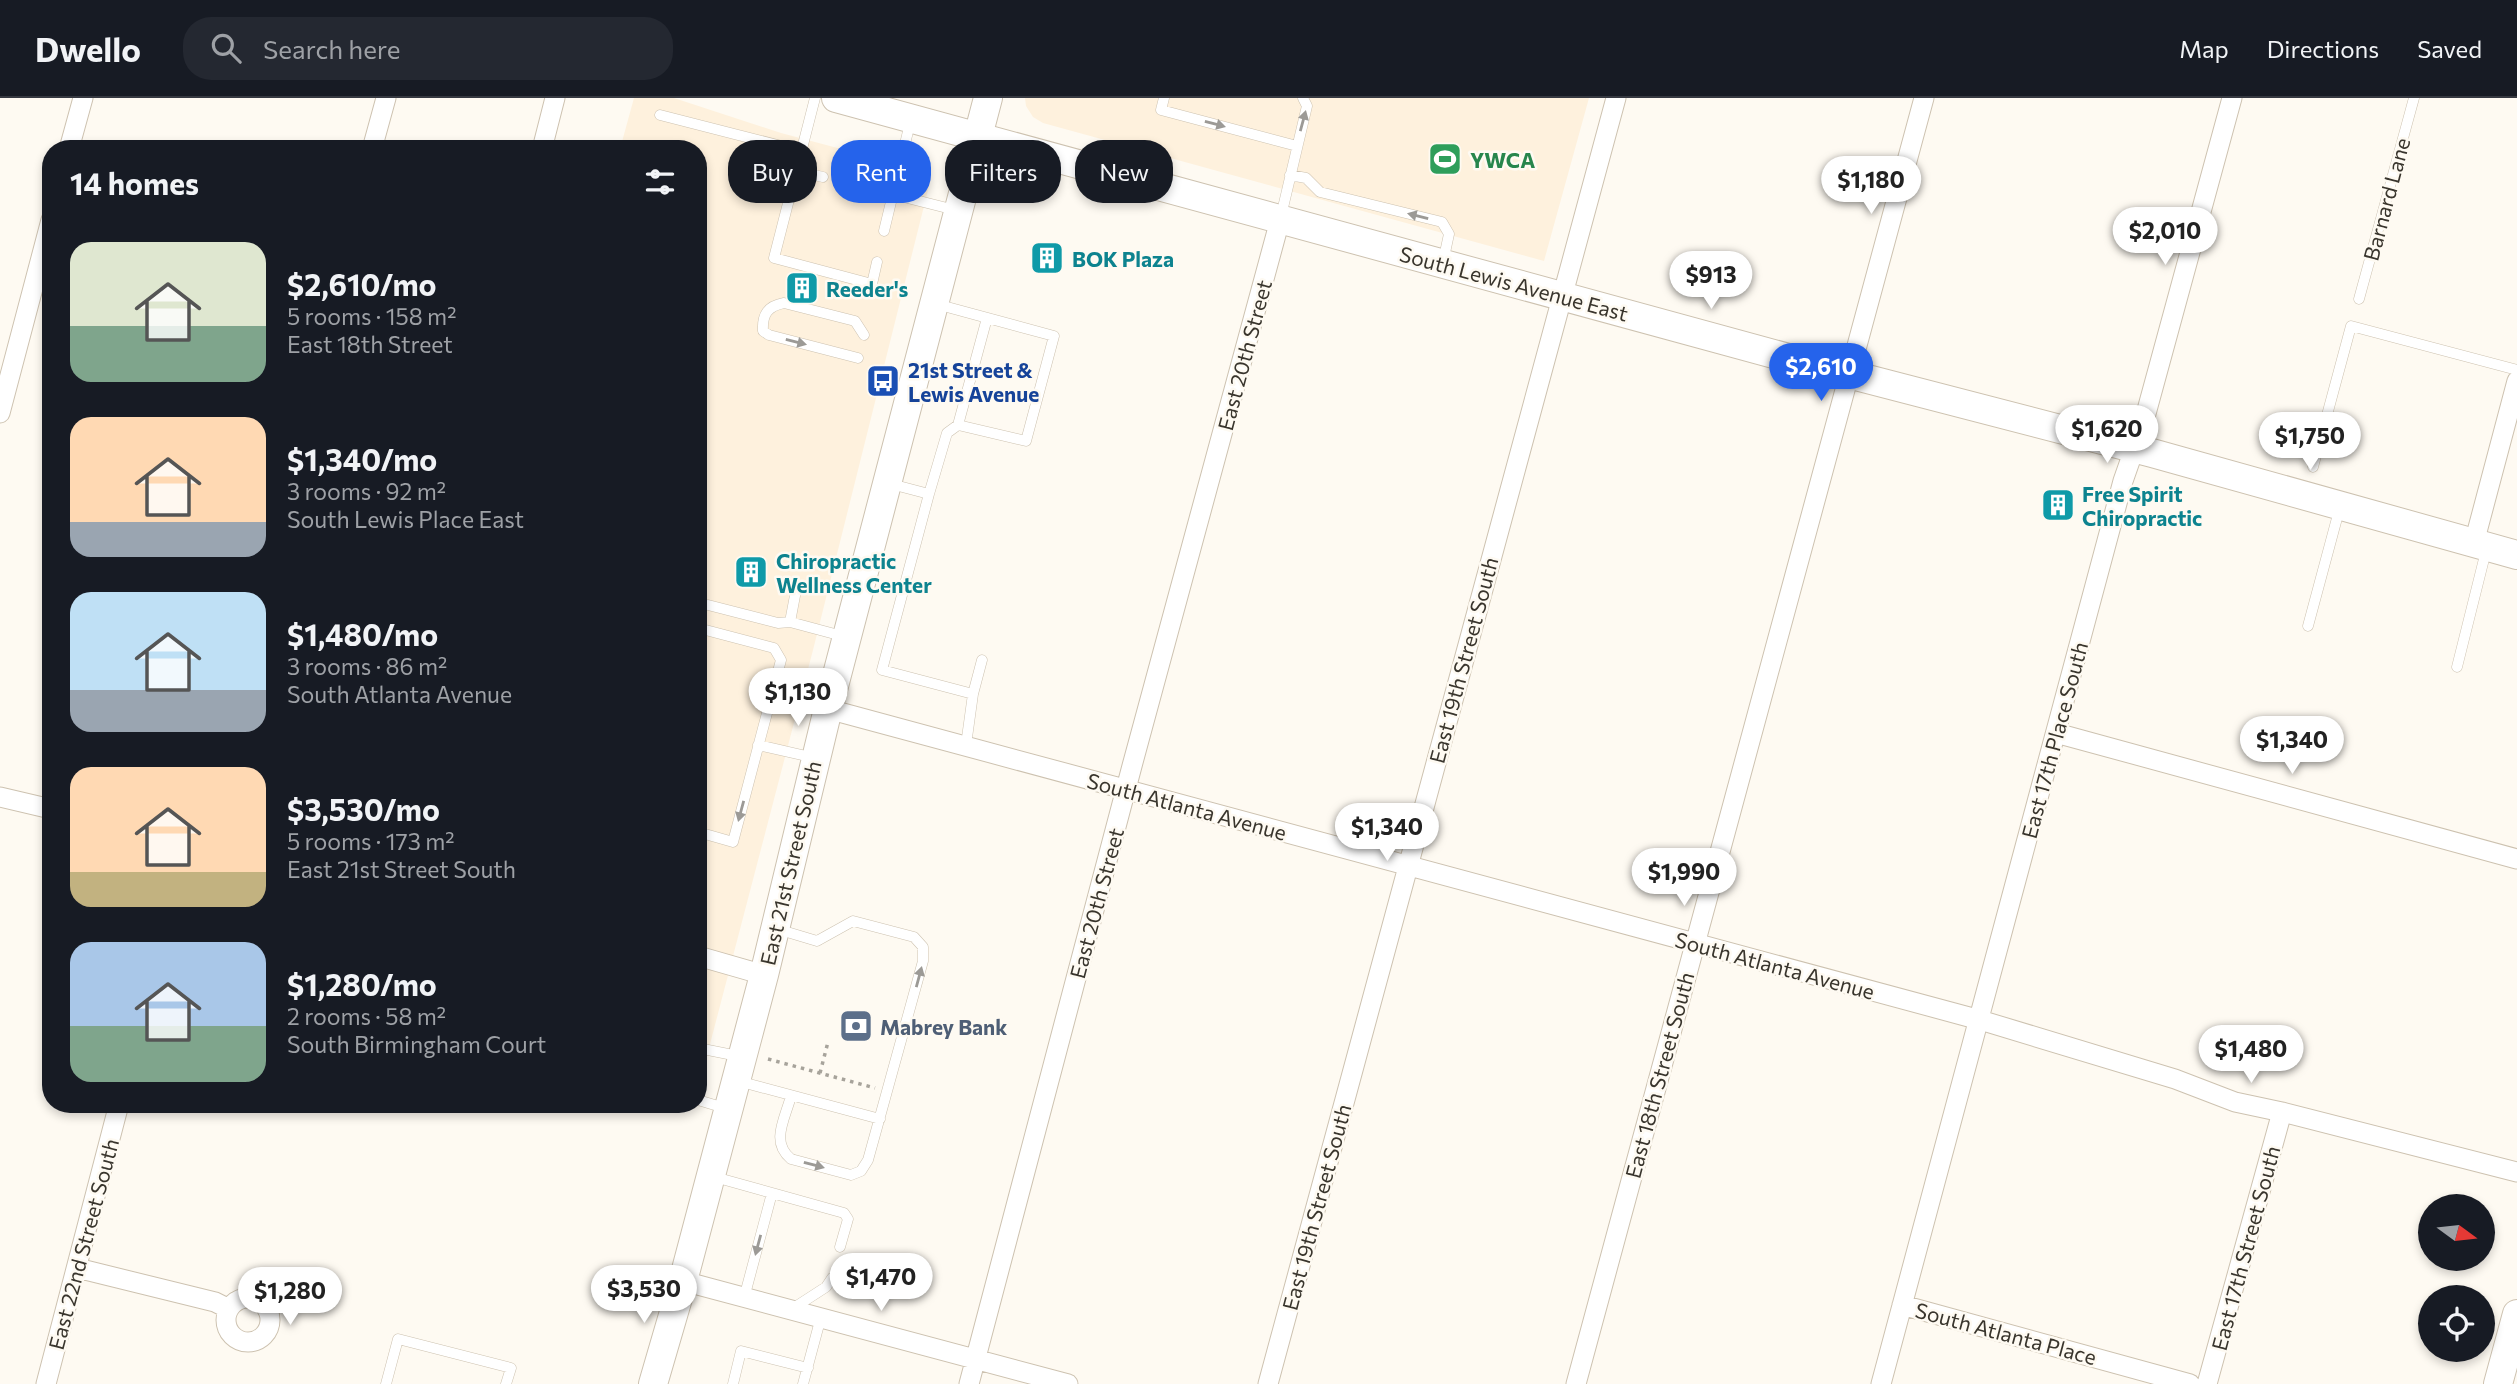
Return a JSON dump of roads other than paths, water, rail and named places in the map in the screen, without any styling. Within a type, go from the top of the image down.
[{"type":"main road","name":"South Lewis Avenue East","points":[[836,98],[1849,374],[2134,448],[2517,555]]},
{"type":"main road","name":"East 21st Street South","points":[[653,1384],[728,1109],[749,1065],[764,975],[815,758],[988,98]]},
{"type":"main road","points":[[2498,1384],[2517,1314]]},
{"type":"street","points":[[71,140],[83,98]]},
{"type":"street","points":[[374,140],[386,98]]},
{"type":"street","points":[[544,140],[555,98]]},
{"type":"street","name":"East 19th Street South","points":[[1268,1384],[1616,98]]},
{"type":"street","name":"East 18th Street South","points":[[1576,1384],[1924,98]]},
{"type":"street","name":"East 17th Place South","points":[[1881,1384],[2123,481],[2232,98]]},
{"type":"street","name":"East 20th Street","points":[[970,1384],[1126,789],[1280,220]]},
{"type":"street","points":[[0,413],[42,254]]},
{"type":"street","points":[[2480,545],[2517,381]]},
{"type":"street","name":"South Atlanta Avenue","points":[[828,709],[1980,1020],[2175,1079],[2235,1102],[2517,1172]]},
{"type":"street","points":[[2056,733],[2517,859]]},
{"type":"street","points":[[0,797],[42,808]]},
{"type":"street","points":[[707,959],[764,975]]},
{"type":"street","name":"East 17th Street South","points":[[2207,1384],[2282,1112]]},
{"type":"street","name":"East 22nd Street South","points":[[46,1384],[117,1113]]},
{"type":"street","points":[[77,1268],[215,1302],[229,1309]]},
{"type":"street","points":[[683,1281],[1068,1384]]},
{"type":"street","name":"South Atlanta Place","points":[[1902,1305],[2184,1383]]},
{"type":"lane","points":[[804,140],[815,98]]},
{"type":"lane","points":[[1164,98],[1161,110],[1297,146]]},
{"type":"lane","points":[[1280,220],[1307,106],[1303,98]]},
{"type":"lane","name":"Barnard Lane","points":[[2359,299],[2414,98]]},
{"type":"lane","points":[[660,115],[758,140]]},
{"type":"lane","points":[[906,140],[911,118]]},
{"type":"lane","points":[[1290,174],[1306,178],[1320,192],[1442,222],[1449,234],[1443,263]]},
{"type":"lane","points":[[817,176],[823,177]]},
{"type":"lane","points":[[788,203],[774,258],[872,284],[877,262]]},
{"type":"lane","points":[[884,231],[891,203]]},
{"type":"lane","points":[[928,203],[959,211]]},
{"type":"lane","points":[[858,358],[769,335],[763,331],[762,319],[766,311],[785,303],[855,321],[864,335]]},
{"type":"lane","points":[[934,304],[1054,336],[1026,440],[958,425]]},
{"type":"lane","points":[[973,694],[882,670],[947,433],[958,425],[987,318]]},
{"type":"lane","points":[[2313,467],[2351,326],[2517,370]]},
{"type":"lane","points":[[887,483],[929,494]]},
{"type":"lane","points":[[2308,626],[2340,506]]},
{"type":"lane","points":[[2457,667],[2480,545]]},
{"type":"lane","points":[[790,622],[797,585]]},
{"type":"lane","points":[[708,605],[847,637]]},
{"type":"lane","points":[[707,630],[774,648],[781,660],[733,842],[707,835]]},
{"type":"lane","points":[[966,745],[973,694],[982,660]]},
{"type":"lane","points":[[758,746],[815,758]]},
{"type":"lane","points":[[776,928],[817,941],[853,921],[914,937],[923,947],[923,961],[880,1119],[868,1160],[861,1171],[851,1175],[791,1159],[784,1153],[779,1140],[791,1096]]},
{"type":"lane","points":[[707,1051],[749,1065],[791,1096],[880,1119]]},
{"type":"lane","points":[[707,1103],[728,1109]]},
{"type":"lane","points":[[711,1176],[844,1213],[848,1219],[840,1247]]},
{"type":"lane","points":[[744,1297],[772,1193]]},
{"type":"lane","points":[[791,1309],[826,1287],[832,1278]]},
{"type":"lane","points":[[803,1384],[821,1317]]},
{"type":"lane","points":[[386,1384],[398,1339],[511,1368],[506,1384]]},
{"type":"lane","points":[[733,1384],[741,1350],[807,1368]]},
{"type":"place","name":"YWCA","points":[[1445,159]]},
{"type":"place","name":"BOK Plaza","points":[[1047,258]]},
{"type":"place","name":"Reeder's","points":[[802,288]]},
{"type":"place","name":"21st Street & Lewis Avenue","points":[[883,381]]},
{"type":"place","name":"Free Spirit Chiropractic","points":[[2058,505]]},
{"type":"place","name":"Chiropractic Wellness Center","points":[[751,572]]},
{"type":"place","name":"Mabrey Bank","points":[[856,1026]]}]
